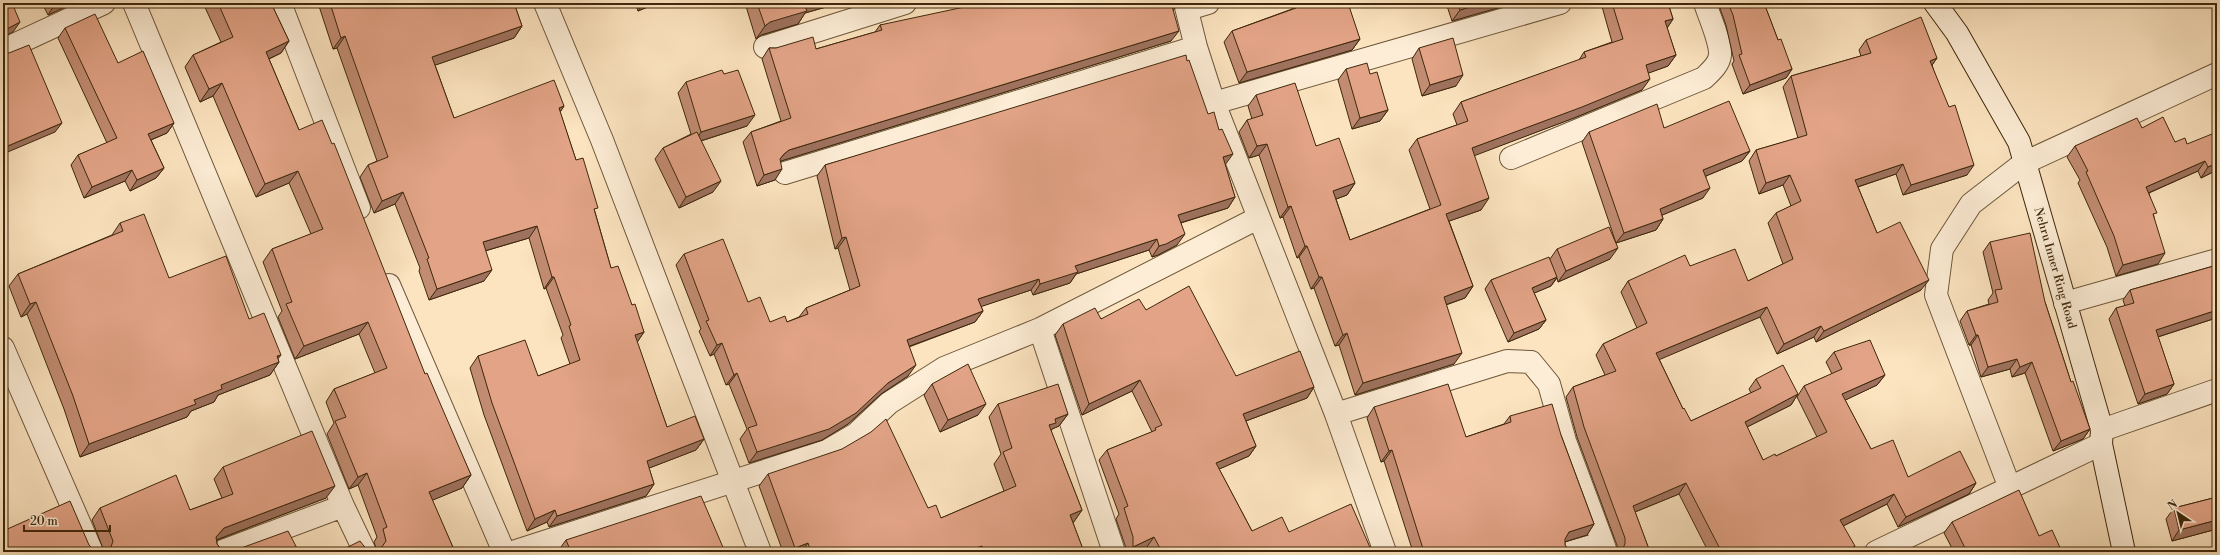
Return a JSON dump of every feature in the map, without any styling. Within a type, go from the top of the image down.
[{"type":"street","points":[[3,50],[104,3]]},
{"type":"street","points":[[134,3],[343,506],[365,552]]},
{"type":"street","points":[[280,3],[368,230]]},
{"type":"street","points":[[545,3],[602,140],[760,552]]},
{"type":"street","points":[[765,47],[905,3]]},
{"type":"street","points":[[1208,3],[1186,6],[1196,47],[1214,104],[1336,414],[1385,552]]},
{"type":"street","points":[[1214,104],[1560,3]]},
{"type":"street","points":[[1511,158],[1704,78],[1714,69],[1720,55],[1717,40],[1705,3]]},
{"type":"street","name":"Nehru Inner Ring Road","points":[[1936,3],[1957,33],[2019,142],[2065,303],[2101,437],[2124,552]]},
{"type":"street","points":[[785,173],[1196,47]]},
{"type":"street","points":[[2010,488],[1936,295],[1942,249],[1971,204],[2024,163],[2217,74]]},
{"type":"street","points":[[513,552],[827,452],[856,434],[890,403],[944,368],[1040,329],[1258,218]]},
{"type":"street","points":[[2065,303],[2217,260]]},
{"type":"street","points":[[382,267],[504,552]]},
{"type":"street","points":[[1040,329],[1114,552]]},
{"type":"street","points":[[3,348],[92,552]]},
{"type":"street","points":[[1336,414],[1507,361],[1531,362],[1549,384],[1565,441],[1605,547],[1570,552]]},
{"type":"street","points":[[1876,552],[2010,488],[2101,437],[2217,390]]},
{"type":"street","points":[[220,552],[343,506]]},
{"type":"building","points":[[3,3],[12,3],[20,22],[3,31]]},
{"type":"building","points":[[218,3],[271,3],[289,41],[266,52],[299,130],[322,120],[332,144],[334,143],[425,374],[427,373],[471,475],[429,492],[455,552],[373,552],[379,551],[386,541],[383,529],[387,527],[367,473],[358,477],[335,421],[346,417],[334,389],[387,368],[368,322],[304,346],[286,304],[292,302],[272,249],[323,229],[298,171],[265,184],[222,83],[209,89],[193,55],[233,37]]},
{"type":"building","points":[[330,3],[514,3],[522,26],[432,57],[454,118],[554,80],[564,106],[559,108],[576,160],[583,158],[598,208],[594,209],[611,268],[618,266],[632,305],[635,304],[644,332],[635,335],[667,427],[695,416],[704,439],[647,461],[654,484],[557,516],[555,510],[535,519],[492,403],[478,356],[525,340],[538,376],[580,360],[569,326],[571,325],[554,277],[552,277],[537,226],[483,242],[492,270],[437,289],[427,259],[429,258],[403,192],[382,201],[368,165],[388,157],[345,36],[341,38]]},
{"type":"building","points":[[757,3],[806,3],[804,4],[807,11],[770,22],[765,26]]},
{"type":"building","points":[[983,3],[1177,3],[1178,4],[1172,6],[1179,31],[789,150],[780,159],[782,169],[764,175],[751,132],[791,118],[769,48],[776,48],[813,37],[816,49],[882,30],[880,25]]},
{"type":"building","points":[[1300,3],[1348,3],[1360,39],[1247,72],[1232,31],[1296,8],[1295,5]]},
{"type":"building","points":[[1458,3],[1483,3],[1460,10]]},
{"type":"building","points":[[1612,3],[1668,3],[1673,19],[1665,21],[1676,55],[1646,65],[1650,79],[1582,107],[1472,148],[1489,198],[1446,214],[1473,286],[1444,297],[1462,353],[1363,383],[1347,333],[1343,335],[1322,277],[1319,277],[1307,246],[1305,246],[1291,206],[1288,207],[1267,144],[1257,146],[1247,120],[1263,115],[1256,95],[1295,83],[1316,146],[1339,138],[1355,183],[1333,191],[1350,240],[1441,205],[1417,139],[1468,121],[1461,102],[1586,57],[1584,52],[1623,39]]},
{"type":"building","points":[[1728,3],[1764,3],[1778,40],[1781,39],[1792,69],[1750,85],[1739,55],[1742,54],[1733,15]]},
{"type":"building","points":[[95,14],[118,63],[143,51],[174,123],[148,134],[164,168],[137,180],[132,170],[92,187],[78,155],[117,138],[65,28]]},
{"type":"building","points":[[1921,17],[1937,58],[1930,61],[1949,107],[1955,105],[1974,165],[1911,185],[1903,164],[1855,180],[1877,233],[1900,222],[1929,280],[1824,331],[1821,326],[1784,344],[1767,307],[1656,353],[1683,409],[1684,408],[1691,421],[1761,388],[1756,379],[1783,365],[1798,394],[1745,422],[1763,460],[1775,454],[1776,456],[1827,432],[1804,386],[1842,369],[1834,352],[1870,340],[1885,375],[1842,394],[1871,449],[1893,440],[1908,477],[1960,451],[1976,483],[1906,517],[1894,494],[1840,520],[1855,546],[1845,552],[1705,552],[1719,547],[1686,483],[1633,506],[1650,552],[1616,552],[1622,550],[1625,544],[1625,538],[1584,427],[1573,387],[1616,371],[1603,344],[1647,323],[1628,281],[1685,255],[1690,266],[1735,249],[1748,281],[1793,259],[1776,213],[1801,201],[1790,175],[1766,183],[1756,150],[1807,135],[1791,76],[1871,53],[1866,40]]},
{"type":"building","points":[[1453,38],[1463,75],[1430,85],[1419,48]]},
{"type":"building","points":[[29,45],[62,123],[3,148],[3,51],[9,53]]},
{"type":"building","points":[[1186,55],[1208,114],[1214,112],[1219,130],[1222,129],[1233,154],[1223,157],[1235,197],[1178,215],[1185,234],[1166,244],[1159,246],[1157,239],[1075,266],[1078,272],[1040,284],[1039,279],[978,299],[983,311],[907,340],[916,365],[888,383],[856,413],[829,429],[757,452],[748,428],[757,425],[737,373],[734,375],[722,343],[717,345],[706,321],[709,320],[684,254],[723,239],[748,302],[760,297],[770,322],[785,316],[787,322],[808,314],[806,308],[860,286],[846,237],[842,238],[825,165]]},
{"type":"building","points":[[1367,63],[1370,74],[1377,72],[1388,110],[1360,118],[1346,69]]},
{"type":"building","points":[[722,70],[724,74],[738,70],[755,115],[701,132],[686,82]]},
{"type":"building","points":[[1729,101],[1750,151],[1703,170],[1710,188],[1660,209],[1663,219],[1624,233],[1589,132],[1657,104],[1664,128]]},
{"type":"building","points":[[2163,117],[2175,142],[2185,138],[2187,144],[2217,132],[2217,163],[2208,167],[2205,161],[2146,187],[2157,213],[2153,214],[2165,253],[2123,265],[2114,236],[2086,172],[2088,171],[2075,146],[2137,118],[2142,128]]},
{"type":"building","points":[[697,132],[721,181],[686,197],[663,148]]},
{"type":"building","points":[[3,169],[6,178],[3,179]]},
{"type":"building","points":[[144,214],[169,278],[226,256],[249,319],[264,313],[281,355],[277,356],[279,362],[221,385],[222,389],[194,400],[196,404],[89,444],[73,396],[36,302],[30,304],[18,274],[123,231],[120,223]]},
{"type":"building","points":[[1609,227],[1618,248],[1566,271],[1557,249]]},
{"type":"building","points":[[2030,233],[2045,302],[2071,382],[2073,381],[2090,429],[2061,441],[2032,362],[2020,367],[2017,359],[1988,367],[1978,335],[1976,335],[1967,311],[1998,302],[1995,290],[2002,289],[1990,242]]},
{"type":"building","points":[[1549,257],[1557,277],[1532,288],[1546,320],[1514,333],[1491,280]]},
{"type":"building","points":[[2217,265],[2217,310],[2156,330],[2174,384],[2145,394],[2116,308],[2134,303],[2130,290]]},
{"type":"building","points":[[1189,286],[1236,376],[1300,351],[1314,387],[1243,414],[1256,446],[1216,463],[1252,531],[1282,517],[1289,532],[1351,504],[1372,552],[1162,552],[1154,537],[1133,547],[1133,537],[1124,508],[1128,506],[1107,450],[1156,430],[1155,428],[1162,425],[1140,380],[1089,404],[1063,324],[1095,308],[1101,319],[1139,299],[1146,310]]},
{"type":"building","points":[[968,364],[986,404],[948,420],[932,384]]},
{"type":"building","points":[[1058,384],[1068,414],[1055,419],[1056,423],[1049,425],[1082,510],[1070,515],[1084,552],[984,552],[982,546],[965,552],[811,552],[808,543],[795,548],[768,474],[842,449],[871,432],[886,419],[928,508],[936,505],[941,518],[1016,486],[1003,452],[1012,448],[998,404]]},
{"type":"building","points":[[1448,384],[1466,437],[1511,422],[1510,416],[1552,404],[1561,435],[1594,524],[1569,532],[1565,539],[1565,545],[1569,551],[1572,552],[1424,552],[1392,450],[1389,451],[1374,407]]},
{"type":"building","points":[[312,431],[335,486],[224,528],[216,537],[217,544],[221,549],[233,551],[288,531],[299,552],[3,552],[3,531],[70,501],[89,545],[94,550],[105,551],[111,547],[113,541],[100,508],[176,475],[190,510],[233,494],[223,467]]},
{"type":"building","points":[[2019,490],[2039,536],[2052,530],[2062,552],[1967,552],[1952,522]]},
{"type":"building","points":[[701,496],[725,552],[571,552],[566,540]]},
{"type":"building","points":[[2217,497],[2217,520],[2179,530],[2174,508]]},
{"type":"building","points":[[360,541],[367,550],[373,552],[338,552]]},
{"type":"building","points":[[747,547],[749,552],[735,552]]},
{"type":"building","points":[[1603,548],[1609,552],[1582,552]]}]
